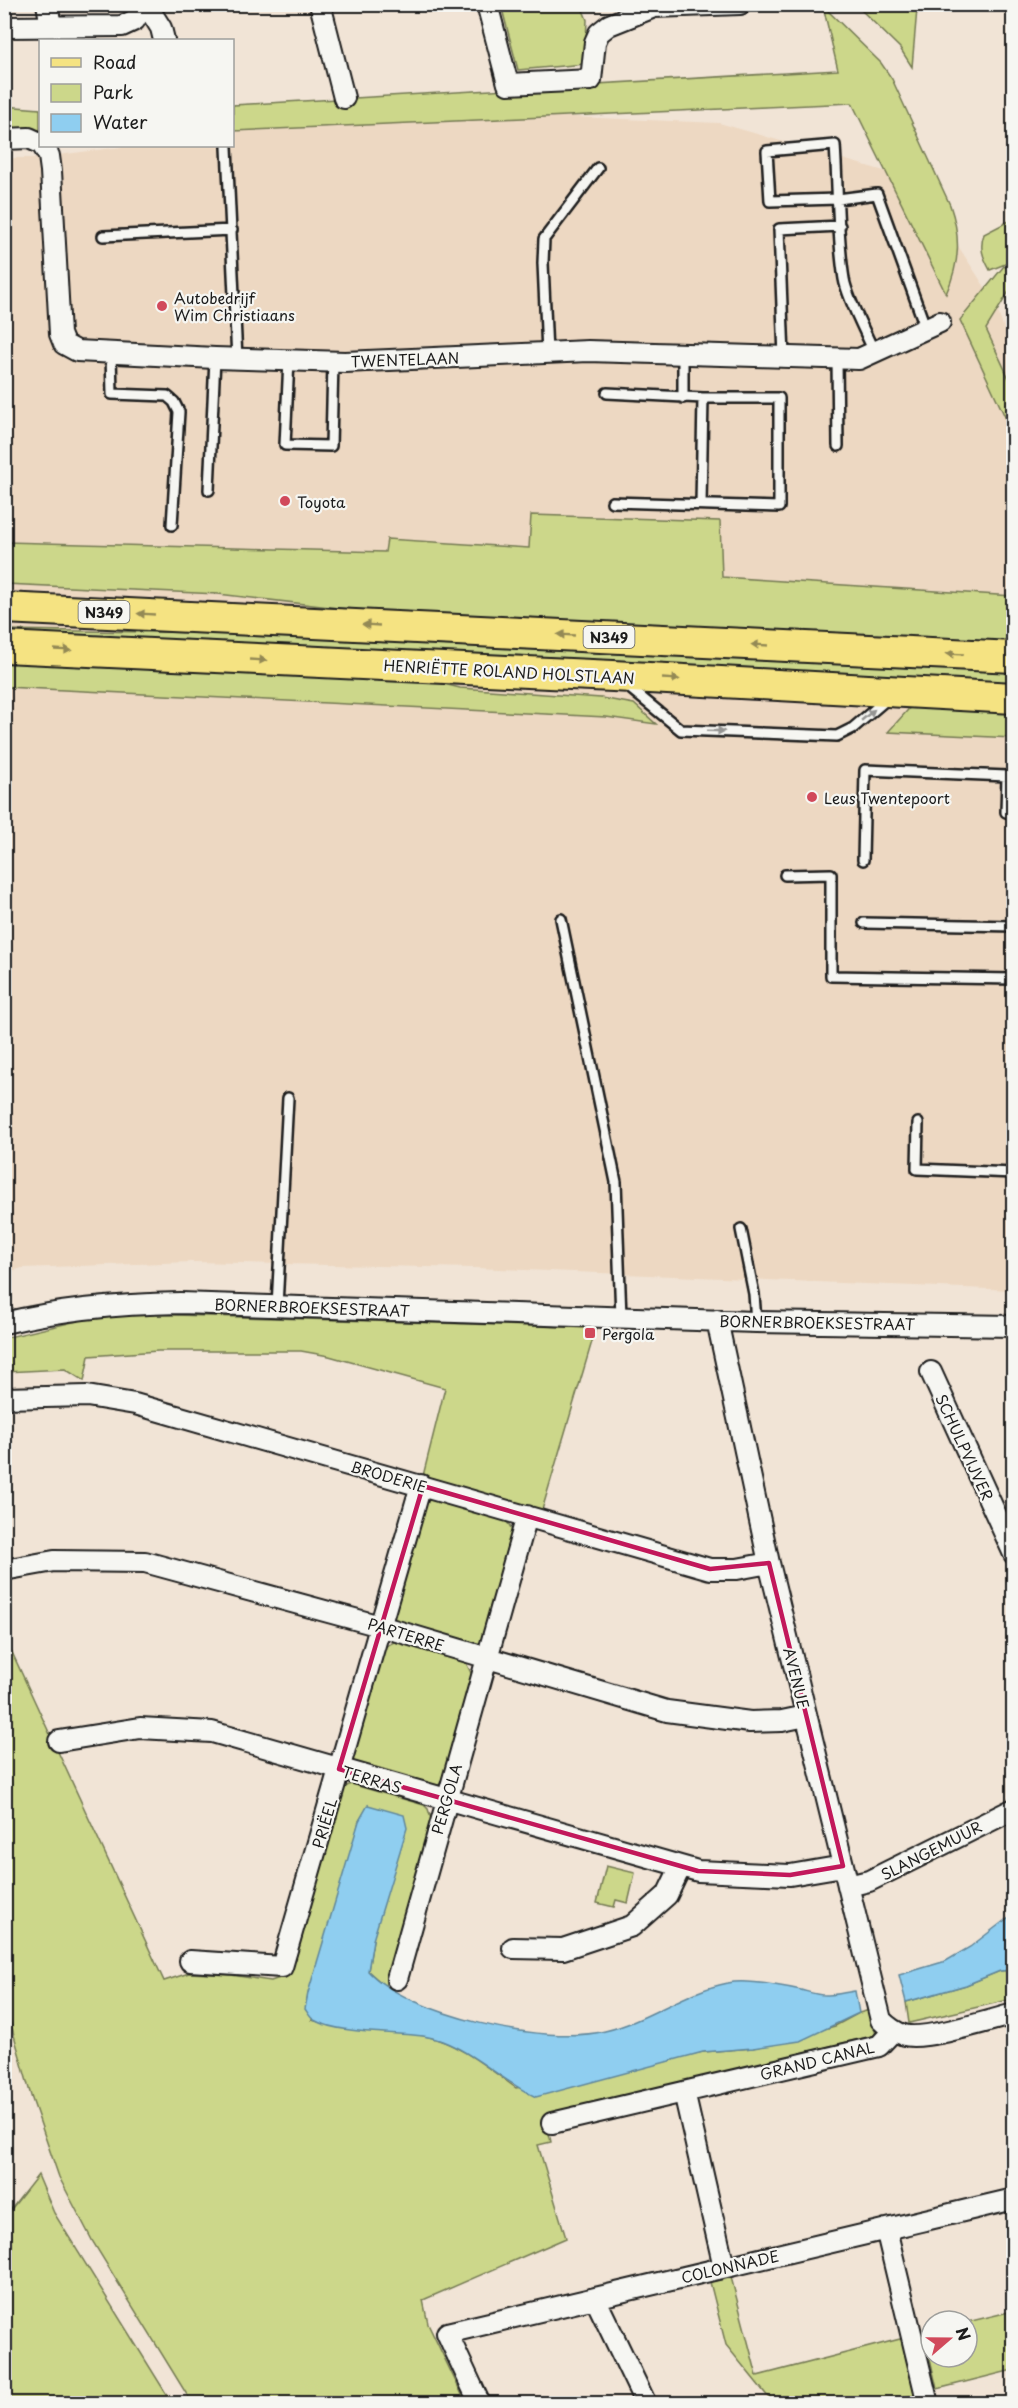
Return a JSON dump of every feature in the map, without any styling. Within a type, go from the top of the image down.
[{"type":"main road","name":"N349","points":[[4,608],[1014,657]]},
{"type":"main road","name":"HENRIËTTE ROLAND HOLSTLAAN","points":[[4,647],[1014,698]]},
{"type":"street","points":[[46,4],[51,26]]},
{"type":"street","points":[[4,27],[122,26],[135,21],[145,4],[161,28],[164,39]]},
{"type":"street","points":[[320,4],[344,98]]},
{"type":"street","points":[[487,4],[508,84],[591,80],[594,42],[599,33],[609,25],[654,7],[740,4]]},
{"type":"street","name":"TWENTELAAN","points":[[4,139],[29,138],[39,143]]},
{"type":"street","name":"TWENTELAAN","points":[[43,147],[49,156],[51,171],[60,334],[64,344],[76,351],[333,362],[588,351],[859,359],[933,326]]},
{"type":"street","name":"BORNERBROEKSESTRAAT","points":[[4,1323],[44,1314],[135,1304],[278,1306],[756,1322],[1014,1326]]},
{"type":"street","name":"AVENUE","points":[[717,1320],[770,1563],[881,2020],[893,2031]]},
{"type":"street","name":"SCHULPVIJVER","points":[[931,1372],[1014,1554]]},
{"type":"street","name":"BRODERIE","points":[[4,1398],[87,1396],[135,1404],[710,1569],[737,1569],[770,1563]]},
{"type":"street","name":"PRIËEL","points":[[190,1961],[282,1967],[421,1485]]},
{"type":"street","name":"PERGOLA","points":[[397,1979],[527,1516]]},
{"type":"street","name":"PARTERRE","points":[[4,1570],[54,1561],[146,1562],[380,1626],[667,1711],[750,1722],[782,1721],[806,1716]]},
{"type":"street","name":"TERRAS","points":[[59,1741],[140,1728],[212,1732],[680,1868],[722,1874],[790,1875],[843,1866]]},
{"type":"street","name":"SLANGEMUUR","points":[[848,1886],[869,1881],[1014,1809]]},
{"type":"street","points":[[513,1948],[563,1950],[632,1926],[667,1895],[680,1868]]},
{"type":"street","name":"GRAND CANAL","points":[[552,2122],[879,2046],[893,2031],[907,2036],[926,2035],[1014,2014]]},
{"type":"street","points":[[684,2092],[723,2267]]},
{"type":"street","name":"COLONNADE","points":[[480,2403],[447,2333],[1014,2199]]},
{"type":"street","points":[[886,2229],[928,2403]]},
{"type":"street","points":[[595,2298],[646,2403]]},
{"type":"lane","points":[[874,352],[844,281],[838,199],[835,145],[767,150],[770,201],[838,199],[877,194],[933,326]]},
{"type":"lane","points":[[227,147],[237,359]]},
{"type":"lane","points":[[547,353],[544,239],[598,168]]},
{"type":"lane","points":[[784,357],[780,228],[840,226]]},
{"type":"lane","points":[[103,236],[232,230]]},
{"type":"lane","points":[[111,354],[112,394],[167,396],[174,402],[179,412],[172,525]]},
{"type":"lane","points":[[683,354],[683,398]]},
{"type":"lane","points":[[209,490],[215,358]]},
{"type":"lane","points":[[837,358],[838,446]]},
{"type":"lane","points":[[289,360],[285,445],[331,447],[333,362]]},
{"type":"lane","points":[[608,393],[683,398],[779,398],[779,507],[612,502]]},
{"type":"lane","points":[[701,504],[703,398]]},
{"type":"lane","points":[[613,676],[681,729],[837,736],[853,728],[896,692]]},
{"type":"lane","points":[[863,860],[865,770],[1007,776],[1006,812],[1014,813]]},
{"type":"lane","points":[[785,875],[831,874],[831,976],[1014,979]]},
{"type":"lane","points":[[561,919],[616,1182],[621,1317]]},
{"type":"lane","points":[[864,923],[1014,926]]},
{"type":"lane","points":[[278,1306],[288,1098]]},
{"type":"lane","points":[[918,1122],[916,1169],[1014,1173]]},
{"type":"lane","points":[[741,1229],[754,1294],[756,1322]]},
{"type":"highlighted area","points":[[423,1486],[710,1569],[769,1563],[843,1866],[790,1875],[698,1871],[339,1769]]},
{"type":"shaded area","points":[[400,110],[719,123],[915,180],[994,301],[1013,354],[1013,1290],[475,1268],[192,1262],[22,1268],[5,1273],[5,158],[33,158],[122,147],[234,147],[234,132]]},
{"type":"green space","points":[[501,5],[581,5],[587,20],[585,64],[518,70]]},
{"type":"green space","points":[[856,5],[915,5],[917,9],[912,67],[900,48]]},
{"type":"green space","points":[[823,6],[881,63],[892,79],[950,205],[956,228],[957,249],[954,271],[946,294],[852,103],[234,131],[234,105],[838,70]]},
{"type":"green space","points":[[4,106],[39,109],[39,130],[5,129]]},
{"type":"green space","points":[[1013,219],[1013,261],[990,270],[982,252],[984,234]]},
{"type":"green space","points":[[1004,266],[1013,272],[1013,285],[986,329],[1013,387],[1013,434],[960,320]]},
{"type":"green space","points":[[531,515],[720,521],[722,577],[1013,596],[1013,646],[498,620],[347,609],[218,594],[5,584],[5,542],[385,552],[387,539],[529,548]]},
{"type":"green space","points":[[5,630],[309,634],[1013,668],[1013,688],[5,638]]},
{"type":"green space","points":[[4,657],[411,676],[460,688],[601,698],[634,704],[656,724],[606,717],[5,687]]},
{"type":"green space","points":[[915,702],[1013,707],[1013,738],[888,732]]},
{"type":"green space","points":[[112,1313],[596,1328],[542,1510],[423,1476],[445,1388],[329,1356],[301,1351],[158,1351],[89,1356],[84,1381],[65,1369],[5,1372],[4,1338]]},
{"type":"green space","points":[[433,1498],[501,1517],[509,1525],[514,1537],[482,1642],[472,1646],[397,1624],[394,1617],[394,1607],[421,1504]]},
{"type":"green space","points":[[4,1635],[164,1981],[189,1973],[231,1975],[271,1981],[286,1976],[340,1796],[345,1787],[351,1784],[424,1805],[428,1809],[432,1822],[385,1986],[368,1971],[373,1940],[368,1806],[359,1821],[312,2020],[326,2024],[438,2039],[462,2051],[516,2088],[703,2052],[753,2048],[835,2026],[859,2013],[870,2010],[876,2035],[545,2116],[551,2142],[538,2145],[566,2238],[423,2300],[428,2324],[466,2403],[192,2403],[93,2242],[59,2177],[31,2096],[5,2003]]},
{"type":"green space","points":[[396,1641],[465,1661],[473,1677],[444,1779],[437,1787],[357,1765],[352,1761],[352,1754],[384,1647]]},
{"type":"green space","points":[[606,1866],[635,1873],[628,1903],[616,1900],[614,1907],[597,1903]]},
{"type":"green space","points":[[1013,1970],[1013,1999],[909,2023],[906,2002],[966,1985],[1000,1971]]},
{"type":"green space","points":[[38,2175],[54,2213],[172,2403],[5,2403],[5,2217]]},
{"type":"green space","points":[[731,2277],[757,2376],[904,2338],[910,2371],[918,2394],[875,2403],[773,2403],[726,2345],[710,2282]]},
{"type":"green space","points":[[1013,2311],[1013,2370],[937,2389],[932,2369],[979,2369],[979,2319]]},
{"type":"water","points":[[368,1805],[404,1815],[407,1828],[373,1940],[368,1971],[388,1987],[414,2001],[480,2023],[515,2030],[580,2035],[621,2026],[697,1992],[736,1982],[775,1985],[821,1995],[855,1991],[859,2013],[800,2041],[703,2052],[536,2097],[467,2053],[438,2040],[423,2036],[351,2030],[324,2025],[310,2017],[305,2009],[308,1993],[359,1821]]},
{"type":"water","points":[[1013,1914],[1013,1970],[1000,1971],[966,1985],[906,2002],[899,1975],[946,1961],[970,1947]]},
{"type":"place","name":"Autobedrijf Wim Christiaans","points":[[162,306]]},
{"type":"place","name":"Toyota","points":[[285,501]]},
{"type":"place","name":"Leus Twentepoort","points":[[812,797]]},
{"type":"place","name":"Pergola","points":[[590,1333]]}]
